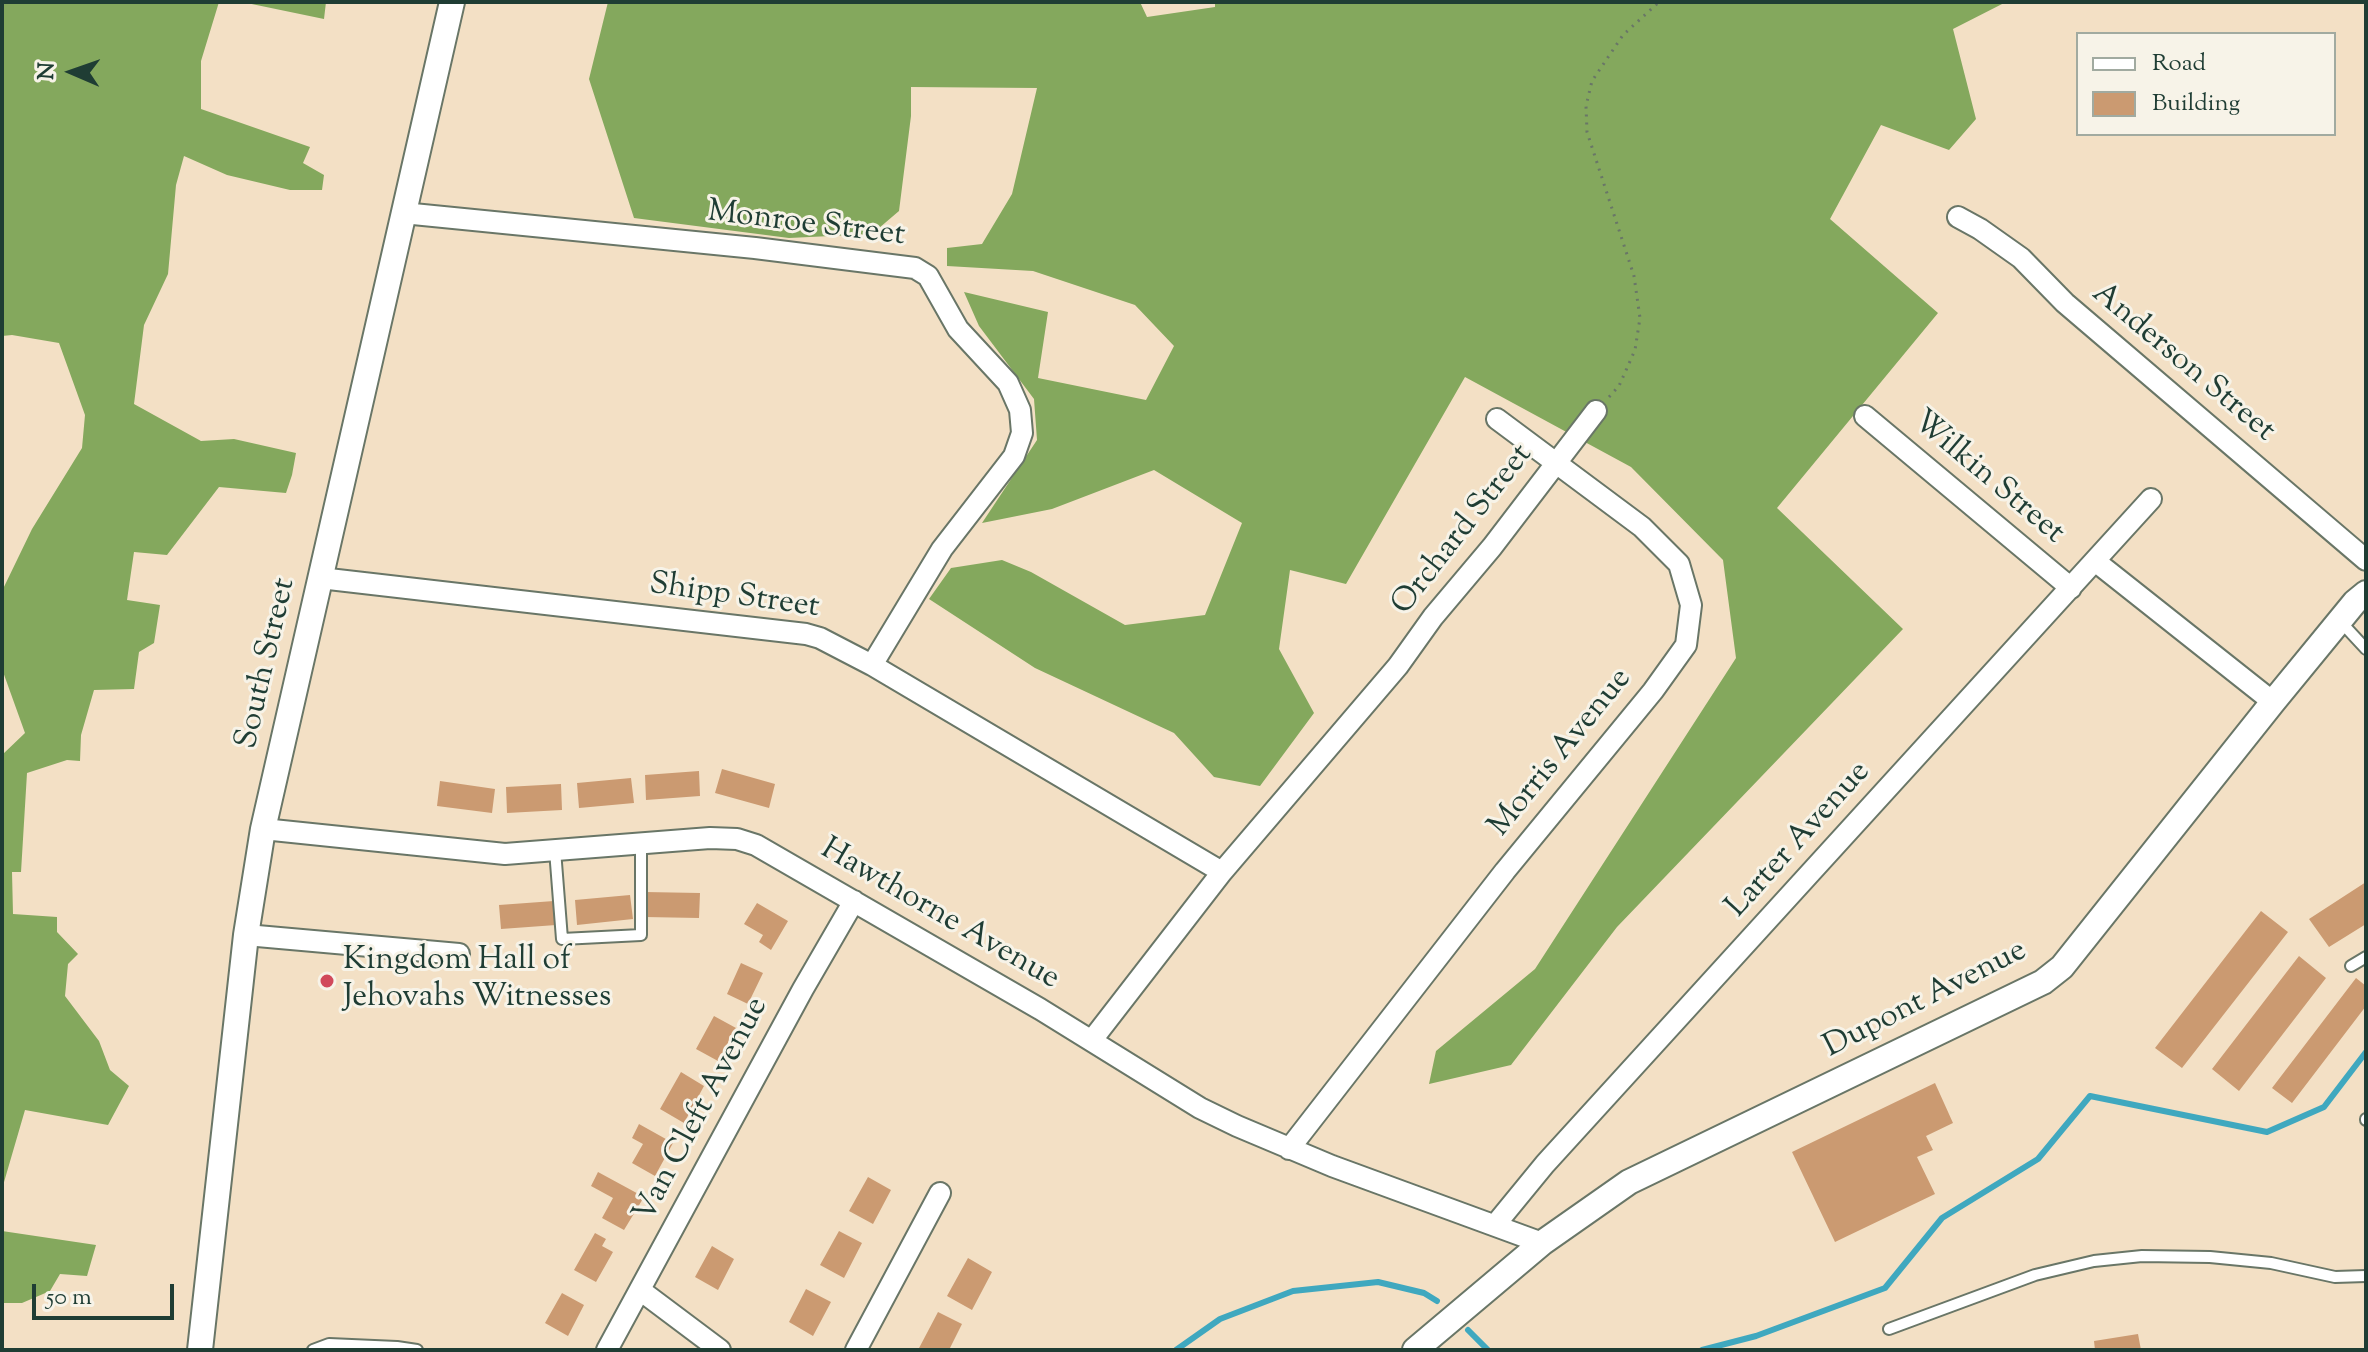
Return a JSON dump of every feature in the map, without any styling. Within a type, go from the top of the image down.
[{"type":"street","name":"South Street","points":[[200,1350],[246,935],[263,829],[452,2]]},
{"type":"street","name":"Monroe Street","points":[[403,213],[755,248],[915,268],[928,276],[958,329],[1008,383],[1020,410],[1022,433],[1014,456],[942,549],[872,665]]},
{"type":"street","name":"Anderson Street","points":[[1958,217],[2021,258],[2065,303],[2366,560]]},
{"type":"street","name":"Orchard Street","points":[[1092,1040],[1222,872],[1398,666],[1433,617],[1492,547],[1596,411]]},
{"type":"street","name":"Wilkin Street","points":[[1865,416],[2071,588]]},
{"type":"street","name":"Morris Avenue","points":[[1289,1149],[1505,871],[1653,691],[1686,645],[1691,605],[1679,564],[1642,527],[1497,419]]},
{"type":"street","name":"Larter Avenue","points":[[1495,1225],[1545,1164],[2151,499]]},
{"type":"street","name":"Wilkin Street","points":[[2095,561],[2273,702]]},
{"type":"street","name":"Shipp Street","points":[[320,578],[820,638],[872,665],[1222,872]]},
{"type":"street","name":"Dupont Avenue","points":[[1415,1350],[1542,1243],[1629,1182],[2043,982],[2062,967],[2273,702],[2355,602],[2366,593]]},
{"type":"street","name":"Hawthorne Avenue","points":[[263,829],[505,854],[710,838],[737,839],[756,845],[1092,1040],[1200,1108],[1289,1149],[1542,1243]]},
{"type":"street","name":"Van Cleft Avenue","points":[[607,1350],[854,901]]},
{"type":"street","points":[[246,935],[459,954]]},
{"type":"street","points":[[856,1350],[940,1193]]},
{"type":"street","points":[[640,1290],[720,1350]]},
{"type":"lane","points":[[2340,620],[2366,649]]},
{"type":"lane","points":[[555,850],[562,939],[641,935],[641,843]]},
{"type":"lane","points":[[2351,966],[2366,957]]},
{"type":"lane","points":[[1889,1329],[2035,1275],[2094,1261],[2142,1256],[2210,1257],[2271,1263],[2335,1277],[2366,1276]]},
{"type":"lane","points":[[313,1350],[329,1344],[417,1350]]},
{"type":"path","points":[[1596,411],[1619,386],[1635,350],[1640,318],[1634,276],[1587,132],[1586,106],[1592,81],[1623,35],[1659,2]]},
{"type":"green space","points":[[2,2],[219,2],[201,61],[201,109],[310,147],[303,163],[324,175],[322,190],[290,190],[227,175],[184,156],[176,185],[168,274],[144,325],[134,404],[201,441],[234,439],[296,453],[286,493],[219,487],[167,555],[134,552],[127,600],[160,605],[154,643],[139,652],[134,689],[94,690],[81,735],[80,761],[67,760],[27,773],[21,872],[12,872],[13,914],[57,917],[57,932],[78,954],[68,964],[65,996],[99,1041],[110,1070],[129,1086],[108,1125],[25,1110],[2,1189],[2,755],[25,733],[2,669],[2,591],[32,529],[82,448],[85,415],[59,343],[2,336]]},
{"type":"green space","points":[[242,2],[326,2],[324,19]]},
{"type":"green space","points":[[608,2],[1140,2],[1147,17],[1215,7],[1215,2],[2006,2],[1953,29],[1976,119],[1949,150],[1881,125],[1830,219],[1938,313],[1777,508],[1903,629],[1617,927],[1511,1065],[1429,1084],[1436,1051],[1535,969],[1736,658],[1723,560],[1631,467],[1465,377],[1346,584],[1290,570],[1279,649],[1314,713],[1260,786],[1214,777],[1174,733],[1035,668],[929,599],[951,568],[1002,560],[1031,572],[1125,625],[1205,615],[1242,523],[1154,470],[1052,509],[982,523],[1037,440],[1034,399],[979,326],[964,292],[1048,312],[1038,378],[1146,400],[1174,346],[1135,305],[1033,271],[947,266],[947,248],[982,244],[1012,194],[1037,88],[911,87],[911,116],[899,211],[872,234],[789,238],[634,218],[589,79]]},
{"type":"green space","points":[[2,1231],[96,1245],[87,1276],[60,1274],[50,1291],[22,1303],[2,1303]]},
{"type":"building","points":[[722,769],[775,784],[769,808],[715,793]]},
{"type":"building","points":[[699,771],[700,796],[646,800],[645,775]]},
{"type":"building","points":[[631,778],[634,803],[579,808],[577,783]]},
{"type":"building","points":[[440,781],[495,789],[492,813],[437,806]]},
{"type":"building","points":[[561,784],[562,810],[507,813],[506,787]]},
{"type":"building","points":[[2366,882],[2366,924],[2329,947],[2309,919]]},
{"type":"building","points":[[645,892],[700,893],[699,918],[645,917]]},
{"type":"building","points":[[630,895],[633,919],[577,925],[575,900]]},
{"type":"building","points":[[554,901],[556,925],[501,929],[499,905]]},
{"type":"building","points":[[757,903],[788,921],[771,950],[759,942],[763,935],[744,924]]},
{"type":"building","points":[[2261,911],[2288,932],[2182,1068],[2155,1048]]},
{"type":"building","points":[[2299,956],[2326,978],[2239,1091],[2212,1069]]},
{"type":"building","points":[[741,963],[763,973],[748,1004],[727,994]]},
{"type":"building","points":[[2356,978],[2366,986],[2366,1006],[2292,1103],[2272,1088]]},
{"type":"building","points":[[714,1016],[736,1028],[718,1061],[696,1049]]},
{"type":"building","points":[[681,1072],[704,1086],[684,1123],[660,1109]]},
{"type":"building","points":[[1935,1083],[1953,1123],[1926,1136],[1933,1150],[1917,1157],[1935,1194],[1835,1242],[1792,1152]]},
{"type":"building","points":[[639,1124],[673,1143],[655,1176],[632,1163],[643,1144],[632,1138]]},
{"type":"building","points":[[598,1172],[644,1197],[624,1230],[602,1218],[613,1198],[591,1186]]},
{"type":"building","points":[[868,1177],[891,1190],[873,1224],[849,1211]]},
{"type":"building","points":[[839,1231],[862,1243],[844,1278],[820,1265]]},
{"type":"building","points":[[595,1233],[606,1239],[602,1246],[613,1252],[596,1282],[574,1270]]},
{"type":"building","points":[[712,1246],[734,1259],[718,1290],[695,1277]]},
{"type":"building","points":[[968,1258],[992,1272],[972,1310],[947,1296]]},
{"type":"building","points":[[806,1289],[831,1302],[813,1336],[789,1322]]},
{"type":"building","points":[[562,1293],[584,1305],[568,1336],[545,1323]]},
{"type":"building","points":[[938,1312],[962,1324],[949,1350],[918,1350]]},
{"type":"building","points":[[2138,1334],[2141,1350],[2095,1350],[2094,1341]]},
{"type":"waterway","points":[[1702,1350],[1756,1336],[1885,1288],[1942,1218],[2038,1159],[2090,1096],[2267,1132],[2324,1107],[2366,1052]]},
{"type":"waterway","points":[[1176,1350],[1220,1319],[1293,1291],[1378,1282],[1424,1293],[1437,1301]]},
{"type":"waterway","points":[[1468,1330],[1488,1350]]},
{"type":"place","name":"Kingdom Hall of Jehovahs Witnesses","points":[[327,981]]}]
